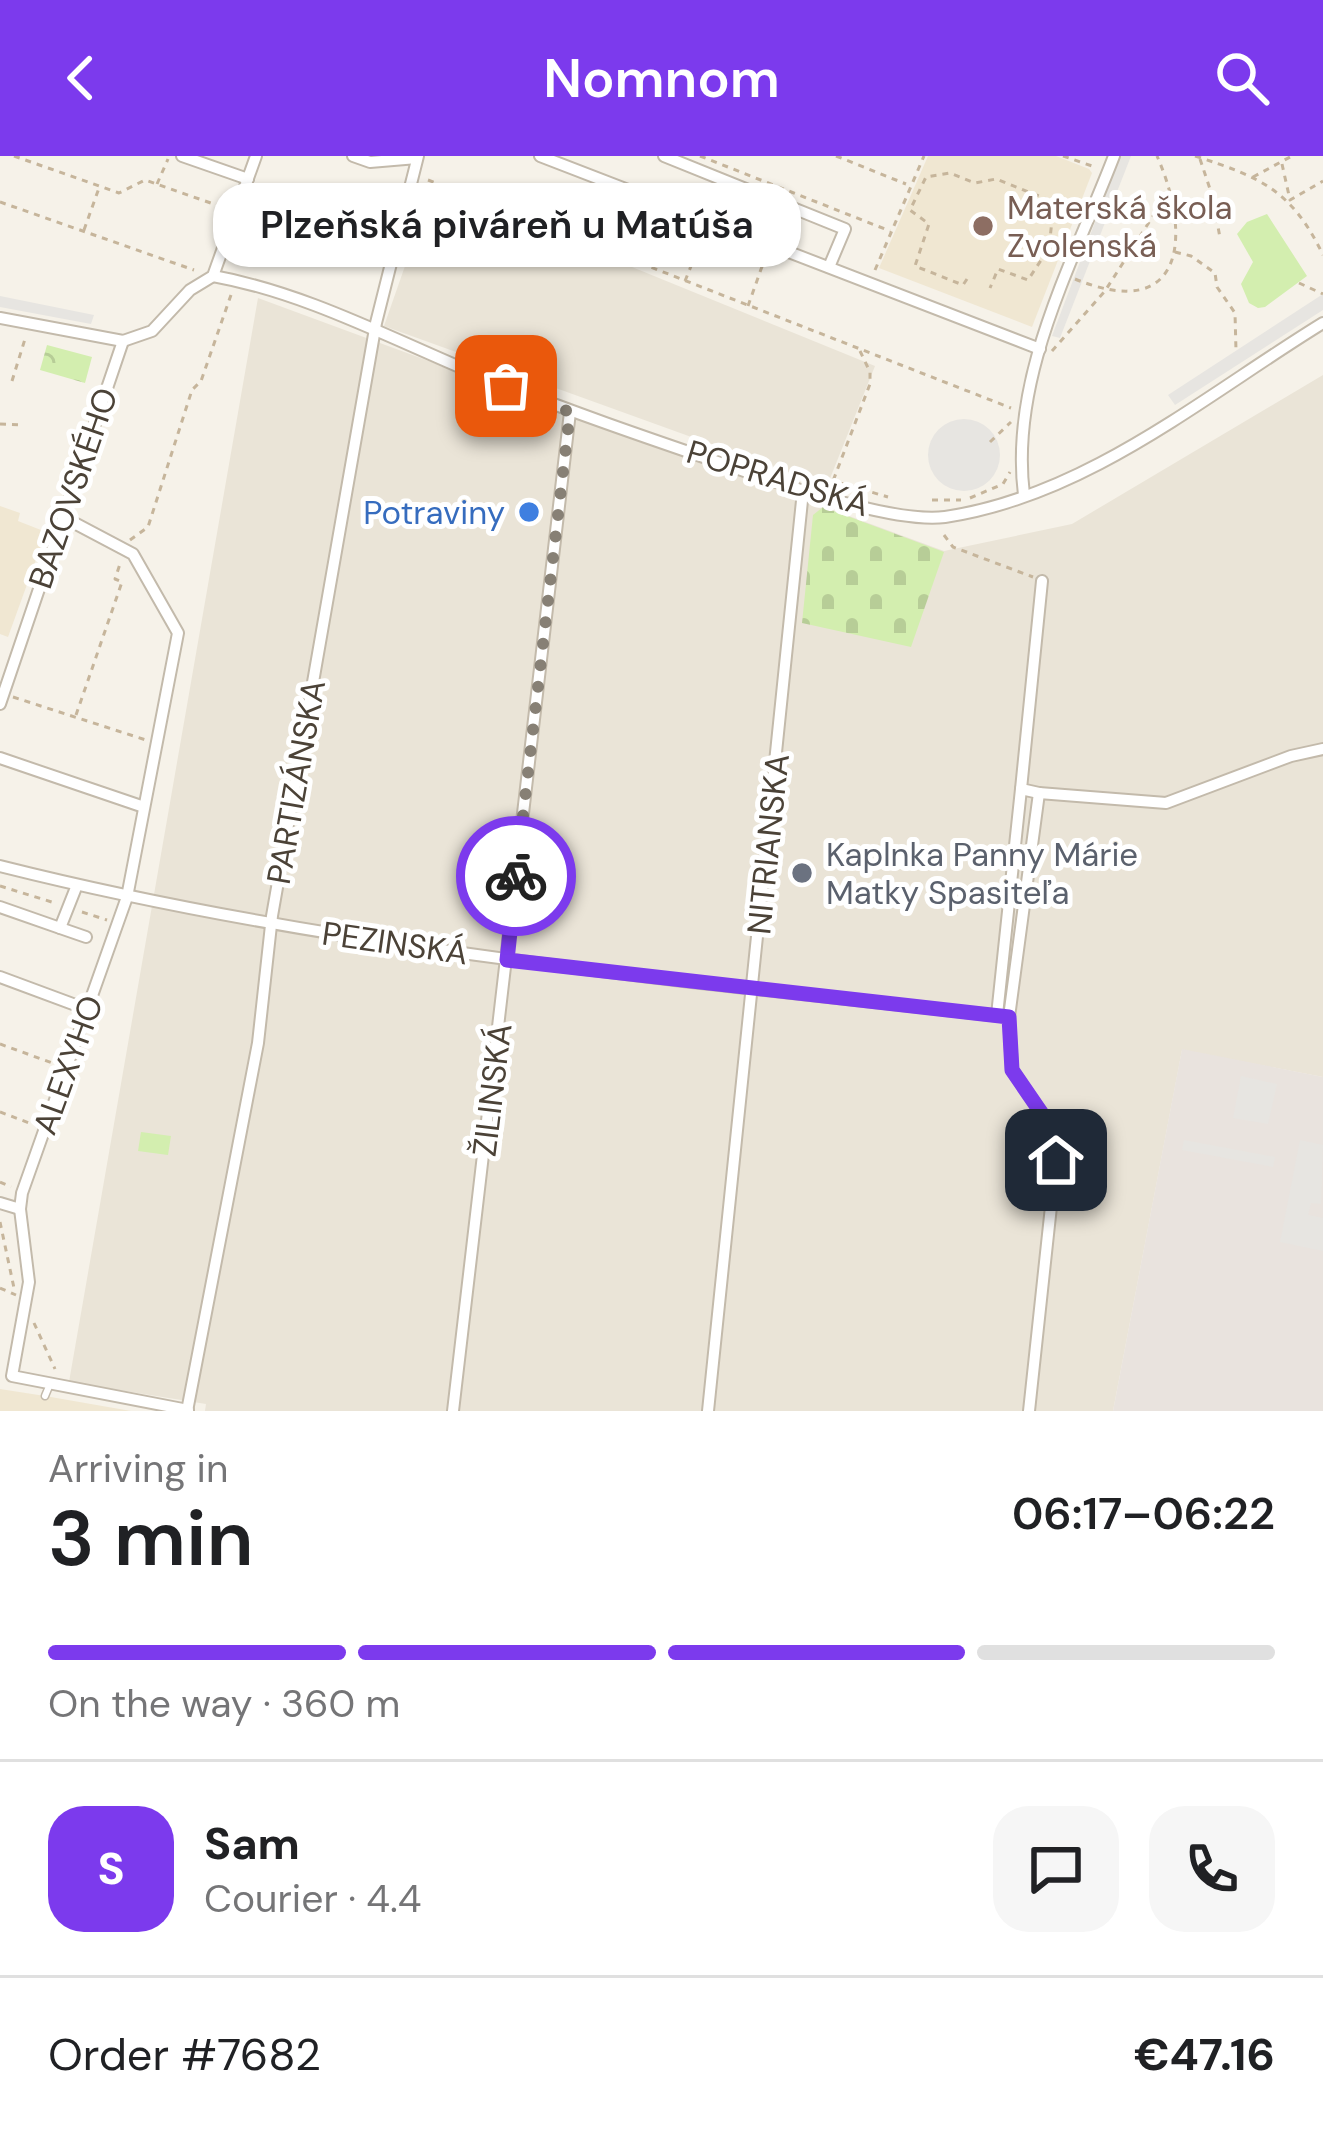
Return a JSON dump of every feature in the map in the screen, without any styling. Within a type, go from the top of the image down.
[{"type":"street","points":[[182,156],[248,178]]},
{"type":"street","points":[[0,318],[123,341],[152,331],[190,290],[213,276],[256,156]]},
{"type":"street","points":[[352,156],[370,162],[418,157]]},
{"type":"street","points":[[540,156],[1040,349]]},
{"type":"street","points":[[664,156],[844,229],[829,267]]},
{"type":"street","points":[[1024,495],[1022,420],[1030,376],[1114,156]]},
{"type":"street","name":"PARTIZÁNSKA","points":[[188,1410],[258,1043],[271,925],[376,332],[418,157]]},
{"type":"street","name":"POPRADSKÁ","points":[[213,276],[323,310],[570,412],[803,491],[942,518],[1086,472],[1323,323]]},
{"type":"street","name":"BAZOVSKÉHO","points":[[0,704],[4,678],[123,341]]},
{"type":"street","name":"ŽILINSKÁ","points":[[453,1411],[570,412]]},
{"type":"street","name":"NITRIANSKA","points":[[708,1411],[803,491]]},
{"type":"street","points":[[63,517],[125,550]]},
{"type":"street","name":"ALEXYHO","points":[[125,550],[134,554],[178,633],[127,898],[22,1193],[29,1264],[25,1305],[6,1376],[48,1390],[64,1387],[188,1410]]},
{"type":"street","points":[[1029,1411],[1056,1160],[1051,1127],[1012,1070],[1003,1016],[1042,581]]},
{"type":"street","points":[[1021,789],[1166,802],[1291,756],[1323,749]]},
{"type":"street","points":[[0,758],[144,807]]},
{"type":"street","points":[[1003,1016],[1039,794]]},
{"type":"street","name":"PEZINSKÁ","points":[[0,866],[127,898],[271,925],[507,960],[1003,1016]]},
{"type":"street","points":[[60,928],[77,885]]},
{"type":"street","points":[[0,907],[86,938]]},
{"type":"street","points":[[0,977],[89,1010]]},
{"type":"street","points":[[0,1203],[20,1209]]},
{"type":"path","points":[[14,156],[119,193],[145,180],[225,208]]},
{"type":"path","points":[[700,156],[890,231]]},
{"type":"path","points":[[836,156],[909,185]]},
{"type":"path","points":[[869,284],[924,156]]},
{"type":"path","points":[[1063,156],[1096,168]]},
{"type":"path","points":[[1068,276],[1105,292],[1140,293],[1165,277],[1175,253],[1171,188],[1157,156]]},
{"type":"path","points":[[1252,177],[1292,156]]},
{"type":"path","points":[[1197,157],[1252,177],[1291,200]]},
{"type":"path","points":[[1197,157],[1213,198],[1220,238]]},
{"type":"path","points":[[157,184],[168,159]]},
{"type":"path","points":[[1282,164],[1291,200],[1323,255]]},
{"type":"path","points":[[967,279],[963,285],[915,266],[929,224],[910,210],[926,177],[950,173],[975,183],[996,179],[1054,202],[1045,258],[1028,280],[998,269],[990,288]]},
{"type":"path","points":[[424,178],[1012,409]]},
{"type":"path","points":[[1291,200],[1323,181]]},
{"type":"path","points":[[83,231],[100,186]]},
{"type":"path","points":[[1030,376],[1105,292],[1171,188]]},
{"type":"path","points":[[0,202],[194,269]]},
{"type":"path","points":[[686,281],[704,234]]},
{"type":"path","points":[[1175,253],[1191,256],[1215,273],[1216,286],[1235,314],[1236,351]]},
{"type":"path","points":[[748,306],[765,258]]},
{"type":"path","points":[[1299,283],[1323,294]]},
{"type":"path","points":[[76,717],[122,582],[115,579],[125,544],[148,527],[192,390],[202,381],[233,290]]},
{"type":"path","points":[[12,381],[25,339]]},
{"type":"path","points":[[860,349],[870,383],[832,481],[888,497]]},
{"type":"path","points":[[990,442],[1011,422],[1011,434]]},
{"type":"path","points":[[0,424],[23,425]]},
{"type":"path","points":[[932,500],[986,494],[1003,484],[1010,474],[1010,461]]},
{"type":"path","points":[[944,536],[952,547],[1042,581]]},
{"type":"path","points":[[0,886],[109,920]]},
{"type":"path","points":[[0,1044],[68,1068]]},
{"type":"path","points":[[0,1112],[35,1125]]},
{"type":"path","points":[[0,1183],[13,1187]]},
{"type":"path","points":[[0,1222],[15,1294]]},
{"type":"path","points":[[0,1288],[25,1305],[64,1387]]},
{"type":"shaded area","name":"Materská škola Zvolenská","points":[[928,156],[1056,156],[1092,173],[1032,327],[879,268]]},
{"type":"shaded area","points":[[1120,156],[1131,156],[1060,338],[1052,336]]},
{"type":"shaded area","points":[[433,186],[875,366],[827,486],[384,326]]},
{"type":"shaded area","points":[[1323,294],[1323,310],[1175,405],[1168,395]]},
{"type":"shaded area","points":[[0,296],[94,315],[91,324],[0,307]]},
{"type":"shaded area","points":[[258,298],[944,551],[1072,524],[1323,375],[1323,1077],[1182,1050],[1113,1411],[205,1411],[206,1404],[69,1382]]},
{"type":"shaded area","points":[[964,419],[989,430],[1000,455],[989,480],[964,491],[939,480],[928,455],[939,430]]},
{"type":"shaded area","points":[[0,506],[20,513],[18,521],[46,532],[8,637],[0,634]]},
{"type":"shaded area","points":[[1182,1049],[1323,1077],[1323,1411],[1113,1411]]},
{"type":"shaded area","points":[[1241,1076],[1277,1084],[1268,1124],[1233,1118]]},
{"type":"shaded area","points":[[1184,1140],[1275,1157],[1273,1167],[1182,1150]]},
{"type":"shaded area","points":[[1300,1140],[1323,1145],[1321,1204],[1311,1203],[1308,1215],[1323,1218],[1323,1251],[1280,1242]]},
{"type":"shaded area","points":[[0,1389],[45,1396],[131,1411],[0,1411]]},
{"type":"green space","points":[[1267,214],[1307,276],[1258,308],[1249,303],[1241,284],[1253,262],[1237,234],[1247,222]]},
{"type":"green space","points":[[47,345],[92,357],[85,383],[40,370]]},
{"type":"green space","points":[[823,507],[944,552],[911,647],[802,623],[813,515]]},
{"type":"green space","points":[[141,1132],[171,1136],[168,1155],[138,1151]]},
{"type":"way so far","points":[[506,386],[570,412],[516,876]]},
{"type":"place","name":"Materská škola Zvolenská","points":[[983,226]]},
{"type":"place","name":"Plzeňská piváreň u Matúša","points":[[506,386]]},
{"type":"place","name":"Potraviny","points":[[529,512]]},
{"type":"place","name":"Kaplnka Panny Márie Matky Spasiteľa","points":[[802,873]]},
{"type":"route","points":[[516,876],[507,960],[1009,1017],[1012,1070],[1051,1127],[1056,1160]]}]
